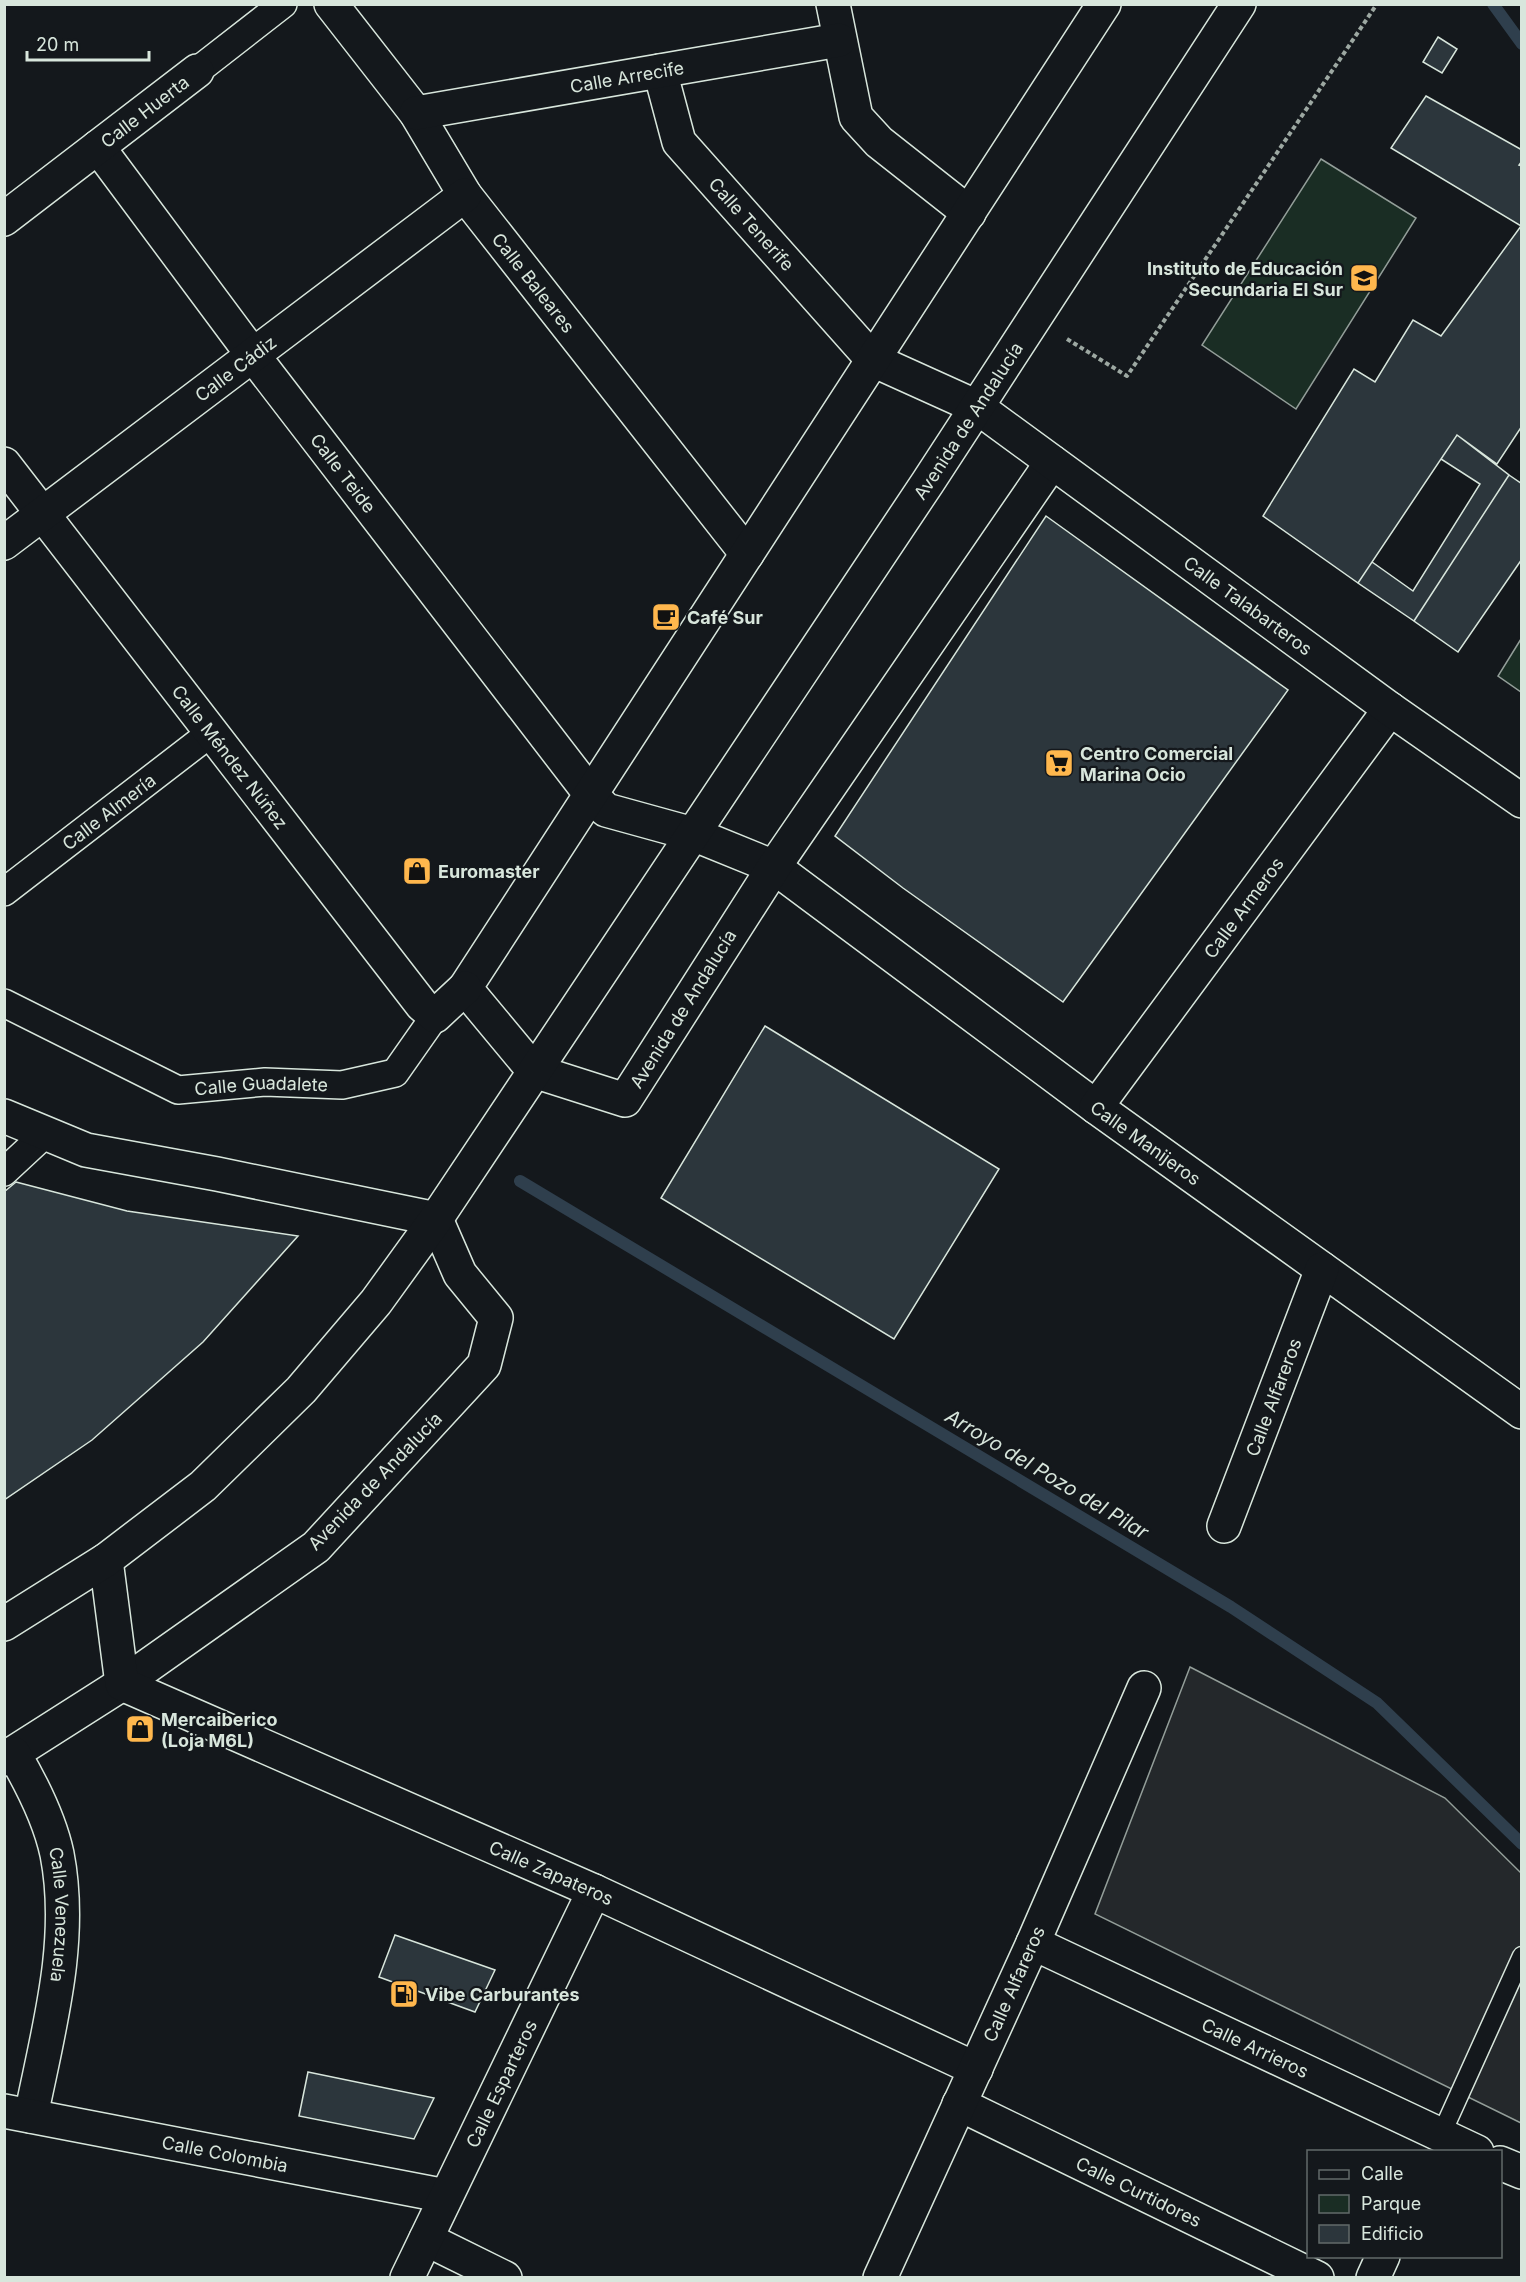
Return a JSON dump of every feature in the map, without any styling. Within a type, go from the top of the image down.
[{"type":"main road","name":"Calle Baleares","points":[[331,4],[416,113],[465,195],[747,554]]},
{"type":"main road","points":[[833,4],[856,117],[879,142],[969,213]]},
{"type":"main road","points":[[435,1016],[465,988],[592,796],[1104,4]]},
{"type":"main road","name":"Avenida de Andalucía","points":[[4,1624],[106,1560],[203,1486],[301,1390],[376,1302],[436,1219],[693,834],[977,406],[1239,4]]},
{"type":"main road","name":"Calle Arrecife","points":[[416,113],[839,40]]},
{"type":"main road","name":"Calle Huerta","points":[[4,219],[197,71]]},
{"type":"main road","name":"Calle Tenerife","points":[[660,71],[679,142],[873,360]]},
{"type":"main road","name":"Calle Teide","points":[[98,147],[252,354],[592,796]]},
{"type":"main road","name":"Calle Cádiz","points":[[4,543],[465,195]]},
{"type":"main road","name":"Calle Talabarteros","points":[[873,360],[977,406],[1390,709],[1521,801]]},
{"type":"main road","name":"Avenida de Andalucía","points":[[534,1071],[625,1100],[774,867],[1052,462]]},
{"type":"main road","name":"Calle Méndez Núñez","points":[[4,464],[414,995],[435,1016]]},
{"type":"main road","name":"Calle Armeros","points":[[1096,1107],[1390,709]]},
{"type":"main road","points":[[592,796],[606,810],[693,834],[774,867]]},
{"type":"main road","name":"Calle Manijeros","points":[[774,867],[1096,1107],[1521,1412]]},
{"type":"main road","points":[[465,988],[534,1071]]},
{"type":"main road","points":[[4,1116],[86,1150],[229,1176],[436,1219]]},
{"type":"main road","name":"Avenida de Andalucía","points":[[9,1757],[122,1684],[316,1547],[484,1365],[496,1318],[460,1274],[436,1219]]},
{"type":"main road","name":"Calle Alfareros","points":[[1224,1526],[1322,1269]]},
{"type":"main road","points":[[106,1560],[122,1684]]},
{"type":"main road","name":"Calle Zapateros","points":[[122,1684],[594,1891],[976,2069]]},
{"type":"main road","name":"Calle Alfareros","points":[[880,2277],[1033,1943],[1143,1688]]},
{"type":"main road","name":"Calle Venezuela","points":[[9,1757],[33,1788],[57,1853],[64,1910],[56,1989],[18,2113]]},
{"type":"main road","name":"Calle Esparteros","points":[[407,2277],[594,1891]]},
{"type":"main road","name":"Calle Arrieros","points":[[1033,1943],[1437,2143],[1472,2150]]},
{"type":"main road","name":"Calle Curtidores","points":[[959,2104],[1317,2277]]},
{"type":"main road","name":"Calle Colombia","points":[[18,2113],[447,2196]]},
{"type":"main road","points":[[1502,2164],[1521,2172]]},
{"type":"main road","points":[[426,2239],[505,2277]]},
{"type":"main road","points":[[1373,2277],[1382,2258]]},
{"type":"street","name":"Calle Huerta","points":[[197,71],[283,4]]},
{"type":"street","name":"Calle Almería","points":[[4,892],[212,732]]},
{"type":"street","name":"Calle Guadalete","points":[[4,1003],[178,1090],[265,1082],[342,1085],[394,1072],[435,1016]]},
{"type":"street","points":[[4,1172],[46,1134]]},
{"type":"lane","points":[[1437,2143],[1521,1956]]},
{"type":"path","points":[[1034,318],[1127,376],[1377,4]]},
{"type":"green space","points":[[1321,159],[1416,218],[1296,409],[1202,345]]},
{"type":"green space","points":[[1521,639],[1521,692],[1498,676]]},
{"type":"shaded area","points":[[1190,1667],[1445,1798],[1521,1873],[1521,2123],[1095,1914]]},
{"type":"building","points":[[1438,37],[1457,49],[1442,73],[1423,62]]},
{"type":"building","points":[[1426,96],[1522,150],[1522,161],[1519,165],[1522,166],[1521,226],[1391,148]]},
{"type":"building","points":[[1521,226],[1522,426],[1497,464],[1457,435],[1358,583],[1263,516],[1354,369],[1375,382],[1413,320],[1441,336]]},
{"type":"building","points":[[1457,435],[1509,475],[1414,621],[1358,583],[1372,562],[1413,591],[1480,484],[1441,459]]},
{"type":"building","points":[[1509,475],[1522,484],[1522,559],[1458,652],[1414,621]]},
{"type":"building","name":"Centro Comercial Marina Ocio","points":[[1046,516],[1288,690],[1063,1002],[903,888],[835,836]]},
{"type":"building","points":[[765,1026],[999,1169],[894,1339],[661,1198]]},
{"type":"building","points":[[16,1182],[127,1211],[298,1236],[203,1342],[92,1440],[4,1500],[4,1192]]},
{"type":"building","points":[[395,1935],[495,1970],[475,2012],[379,1977]]},
{"type":"building","points":[[308,2072],[434,2098],[414,2139],[299,2116]]},
{"type":"waterway","points":[[1493,4],[1522,44]]},
{"type":"waterway","name":"Arroyo del Pozo del Pilar","points":[[520,1181],[1231,1607],[1377,1703],[1522,1844]]},
{"type":"place","name":"Instituto de Educación Secundaria El Sur","points":[[1364,278]]},
{"type":"place","name":"Café Sur","points":[[666,617]]},
{"type":"place","name":"Centro Comercial Marina Ocio","points":[[1059,763]]},
{"type":"place","name":"Euromaster","points":[[417,871]]},
{"type":"place","name":"Mercaiberico (Loja M6L)","points":[[140,1729]]},
{"type":"place","name":"Vibe Carburantes","points":[[404,1994]]}]
